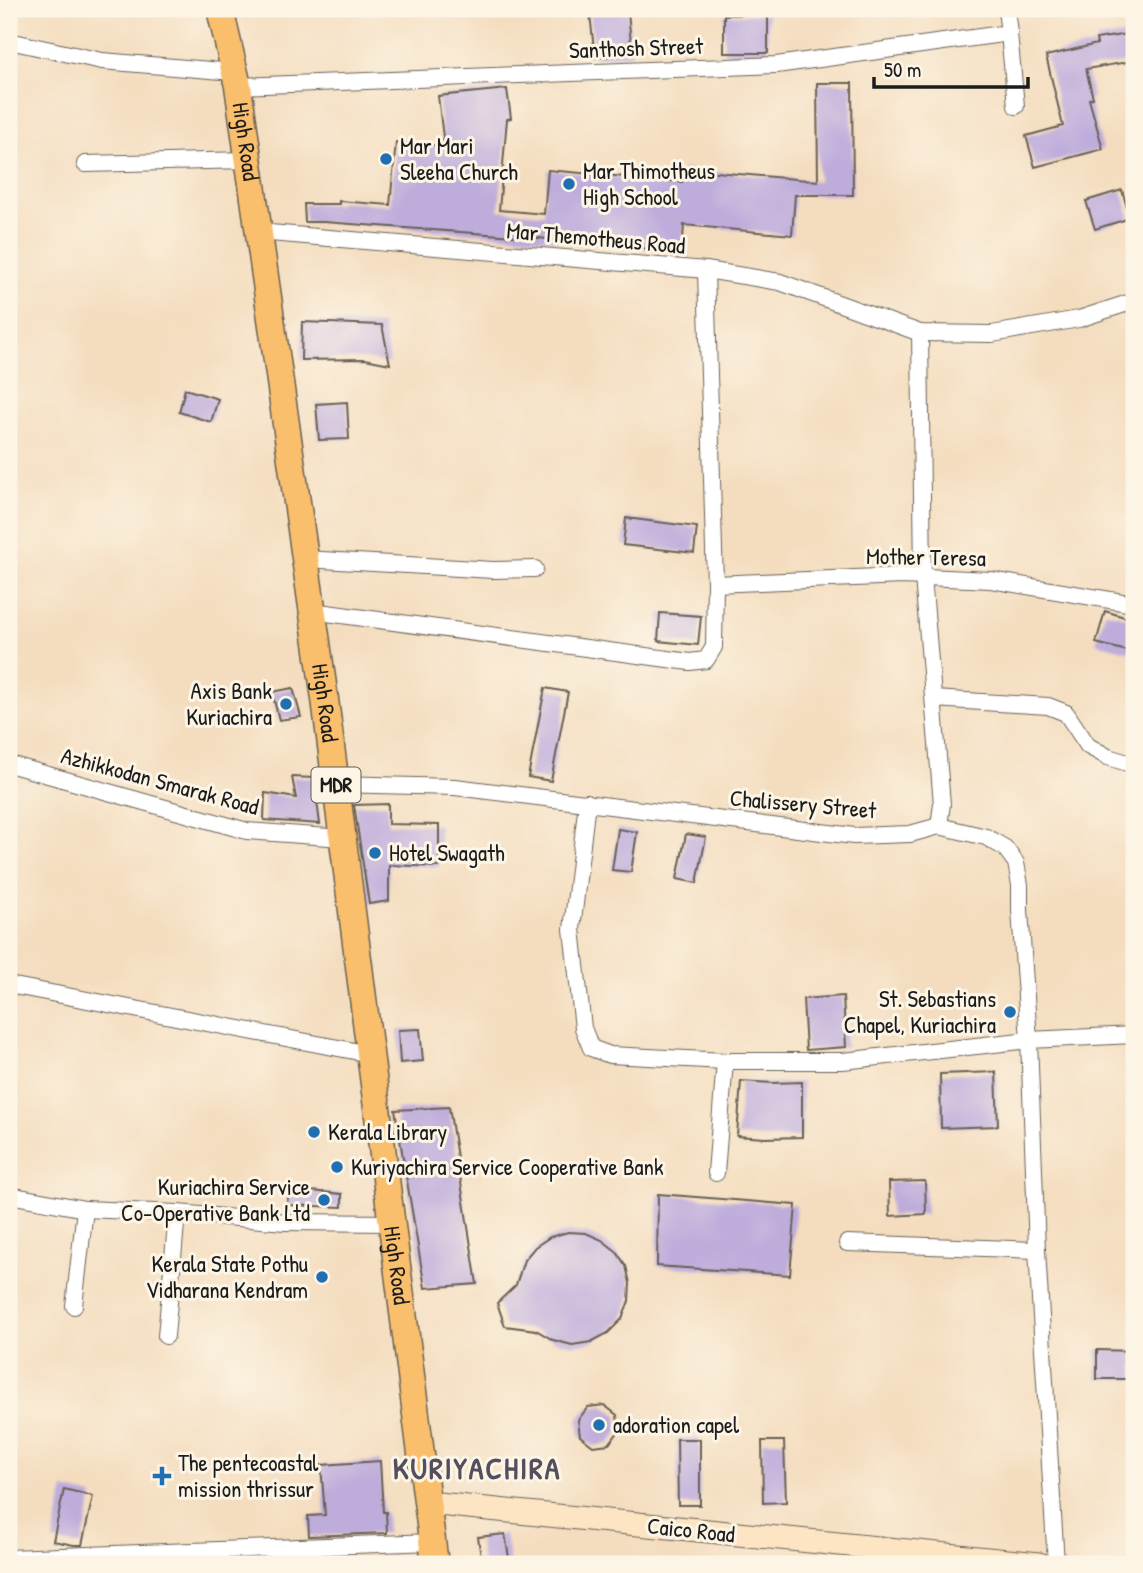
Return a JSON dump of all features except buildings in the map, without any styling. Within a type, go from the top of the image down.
[{"type":"main road","name":"High Road","points":[[220,9],[236,79],[305,559],[434,1553]]},
{"type":"street","points":[[1006,9],[1016,106]]},
{"type":"street","name":"Santhosh Street","points":[[9,41],[102,61],[236,79],[776,65],[1009,33]]},
{"type":"street","points":[[85,163],[248,160]]},
{"type":"street","name":"Mar Themotheus Road","points":[[258,232],[706,270],[780,282],[920,333],[992,334],[1079,319],[1134,301]]},
{"type":"street","points":[[312,611],[690,662],[706,660],[714,647],[715,584],[706,270]]},
{"type":"street","points":[[920,333],[923,577],[942,804],[939,827],[986,837],[1005,848],[1016,863],[1020,885],[1037,1250],[1056,1564]]},
{"type":"street","points":[[305,559],[493,570],[535,569]]},
{"type":"street","name":"Mother Teresa","points":[[715,584],[902,576],[991,580],[1134,604]]},
{"type":"street","points":[[934,699],[1048,706],[1066,713],[1088,746],[1108,757],[1134,765]]},
{"type":"street","name":"Azhikkodan Smarak Road","points":[[9,764],[247,831],[342,838]]},
{"type":"street","name":"Chalissery Street","points":[[336,784],[454,787],[853,836],[910,834],[939,827]]},
{"type":"street","points":[[587,802],[572,929],[583,1028],[591,1048],[610,1055],[843,1061],[1029,1040],[1134,1035]]},
{"type":"street","points":[[9,985],[370,1054]]},
{"type":"street","points":[[716,1173],[725,1060]]},
{"type":"street","points":[[9,1195],[85,1209],[285,1222],[392,1223]]},
{"type":"street","points":[[75,1306],[85,1209]]},
{"type":"street","points":[[166,1336],[177,1213]]},
{"type":"street","points":[[847,1242],[1037,1250]]},
{"type":"street","points":[[9,1489],[9,1501]]},
{"type":"street","name":"Caico Road","points":[[428,1503],[1038,1564]]},
{"type":"street","points":[[9,1559],[434,1553]]},
{"type":"place","name":"Mar Mari Sleeha Church","points":[[386,159]]},
{"type":"place","name":"Mar Thimotheus High School","points":[[569,184]]},
{"type":"place","name":"Axis Bank Kuriachira","points":[[286,704]]},
{"type":"place","name":"Hotel Swagath","points":[[375,853]]},
{"type":"place","name":"St. Sebastians Chapel, Kuriachira","points":[[1010,1012]]},
{"type":"place","name":"Kerala Library","points":[[314,1132]]},
{"type":"place","name":"Kuriyachira Service Cooperative Bank","points":[[337,1167]]},
{"type":"place","name":"Kuriachira Service Co-Operative Bank Ltd","points":[[324,1200]]},
{"type":"place","name":"Kerala State Pothu Vidharana Kendram","points":[[322,1277]]},
{"type":"place","name":"adoration capel","points":[[599,1425]]},
{"type":"place","name":"The pentecoastal mission thrissur","points":[[162,1476]]},
{"type":"district","name":"KURIYACHIRA","points":[[477,1469]]}]
